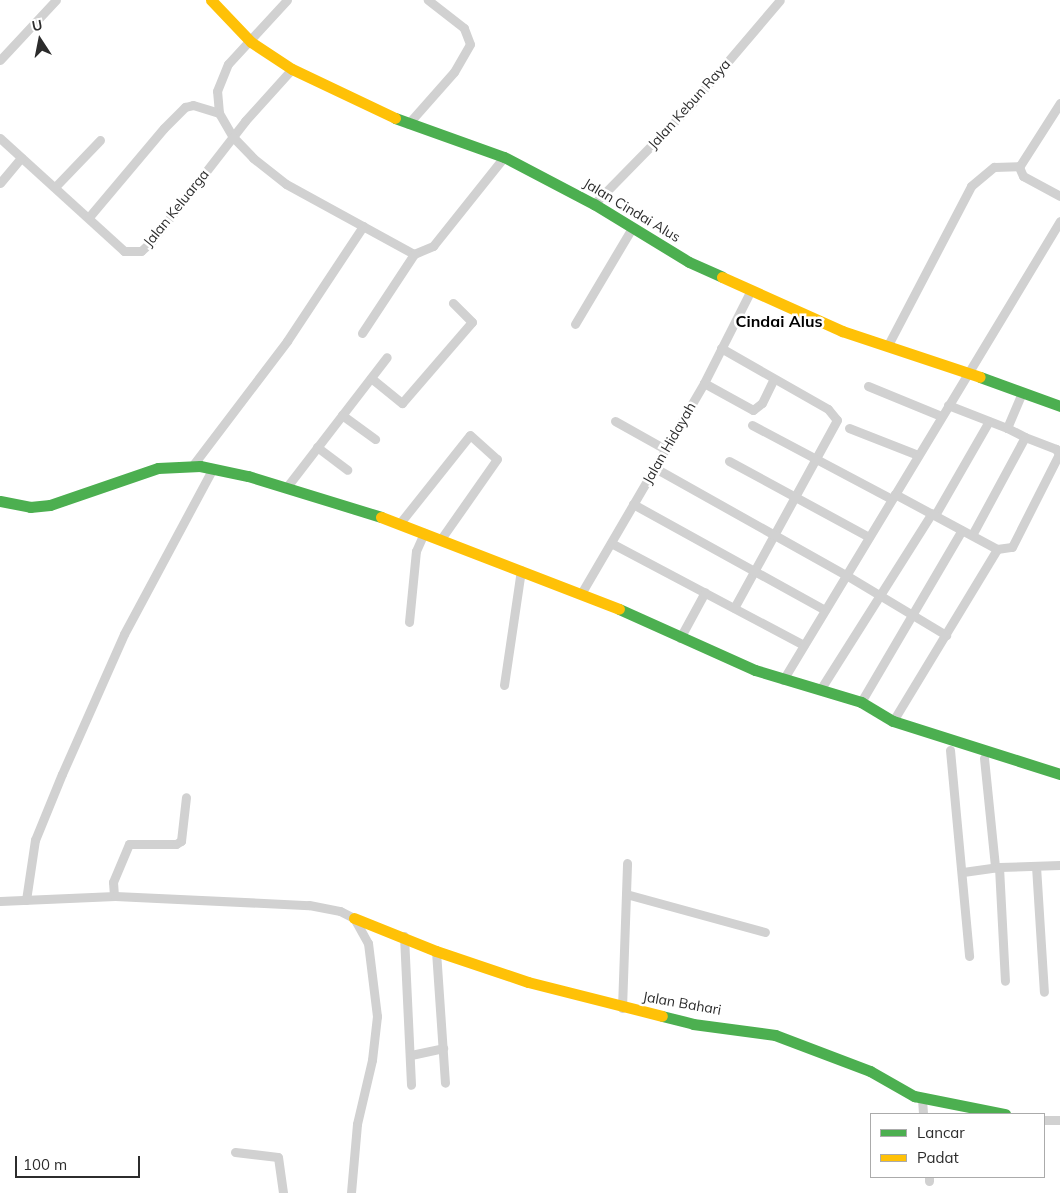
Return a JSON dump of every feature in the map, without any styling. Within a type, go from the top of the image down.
[{"type":"street","points":[[0,60],[56,0]]},
{"type":"street","name":"Jalan Cindai Alus","points":[[211,0],[251,42],[292,68],[408,124],[504,157],[594,204],[689,262],[842,332],[888,345],[1060,406]]},
{"type":"street","points":[[287,0],[251,42],[233,56],[220,82],[219,113],[233,137],[253,158],[286,184],[414,254],[426,252],[433,246],[504,157]]},
{"type":"street","points":[[408,124],[454,72],[470,44],[464,28],[428,0]]},
{"type":"street","name":"Jalan Kebun Raya","points":[[594,204],[689,107],[780,0]]},
{"type":"street","name":"Jalan Keluarga","points":[[0,138],[89,217],[124,251],[136,252],[146,248],[233,137],[292,68]]},
{"type":"street","points":[[1060,104],[1020,166],[1023,176],[1060,196]]},
{"type":"street","points":[[89,217],[137,157],[185,107],[193,105],[219,113]]},
{"type":"street","points":[[55,187],[100,140]]},
{"type":"street","points":[[0,183],[21,158]]},
{"type":"street","points":[[888,345],[971,186],[994,167],[1020,166]]},
{"type":"street","points":[[783,680],[1060,221]]},
{"type":"street","points":[[193,465],[288,341],[363,226]]},
{"type":"street","points":[[576,324],[632,228]]},
{"type":"street","points":[[362,333],[414,254]]},
{"type":"street","name":"Jalan Hidayah","points":[[582,592],[704,383],[751,290]]},
{"type":"street","points":[[370,378],[402,403],[472,322],[453,303]]},
{"type":"street","points":[[722,348],[773,380],[828,409],[836,417],[836,423],[773,534],[734,608]]},
{"type":"street","points":[[286,488],[387,357]]},
{"type":"street","points":[[704,383],[753,410],[762,403],[773,380]]},
{"type":"street","points":[[868,386],[941,416]]},
{"type":"street","points":[[1007,428],[1022,394]]},
{"type":"street","points":[[752,425],[893,497],[933,514],[997,549],[1012,547],[1059,454],[1056,449],[948,405]]},
{"type":"street","points":[[342,415],[375,439]]},
{"type":"street","points":[[615,421],[665,449]]},
{"type":"street","points":[[820,690],[933,514],[989,421]]},
{"type":"street","points":[[849,428],[918,454]]},
{"type":"street","points":[[400,523],[470,435],[497,459],[441,539]]},
{"type":"street","points":[[972,535],[1025,436]]},
{"type":"street","points":[[317,447],[348,470]]},
{"type":"street","points":[[729,461],[869,537]]},
{"type":"street","points":[[0,501],[39,507],[158,468],[193,465],[213,468],[400,523],[582,592],[680,638],[783,680],[861,702],[893,720],[1060,774]]},
{"type":"street","points":[[26,900],[35,840],[62,774],[124,634],[213,468]]},
{"type":"street","points":[[654,468],[846,575],[946,636]]},
{"type":"street","points":[[633,504],[825,610]]},
{"type":"street","points":[[861,702],[962,530]]},
{"type":"street","points":[[409,622],[416,551],[424,533]]},
{"type":"street","points":[[611,543],[804,645]]},
{"type":"street","points":[[893,720],[946,636],[997,549]]},
{"type":"street","points":[[504,686],[521,570]]},
{"type":"street","points":[[680,638],[705,592]]},
{"type":"street","points":[[950,750],[963,872],[969,956]]},
{"type":"street","points":[[984,758],[997,867],[1005,980]]},
{"type":"street","points":[[114,896],[113,882],[129,844],[176,844],[181,841],[186,797]]},
{"type":"street","points":[[622,1008],[627,863]]},
{"type":"street","points":[[963,872],[997,867],[1060,865]]},
{"type":"street","points":[[1036,866],[1044,992]]},
{"type":"street","points":[[626,894],[765,932]]},
{"type":"street","points":[[0,902],[114,896],[309,905],[340,911],[354,918],[368,942],[377,1022],[357,1124],[351,1193]]},
{"type":"street","name":"Jalan Bahari","points":[[354,918],[404,936],[436,951],[528,982],[622,1008],[693,1024],[775,1035],[870,1071],[922,1099],[999,1113]]},
{"type":"street","points":[[404,936],[411,1085]]},
{"type":"street","points":[[436,951],[445,1083]]},
{"type":"street","points":[[411,1054],[443,1048]]},
{"type":"street","points":[[922,1099],[923,1113]]},
{"type":"street","points":[[1045,1120],[1060,1120]]},
{"type":"street","points":[[235,1152],[278,1157],[283,1193]]},
{"type":"traffic: fast","points":[[395,118],[504,157],[594,204],[689,262],[722,277]]},
{"type":"traffic: fast","points":[[980,377],[1060,406]]},
{"type":"traffic: fast","points":[[0,501],[30,507],[50,505],[158,468],[200,466],[248,476],[381,517]]},
{"type":"traffic: fast","points":[[619,609],[755,670],[861,702],[893,721],[1060,774]]},
{"type":"traffic: fast","points":[[662,1016],[693,1024],[775,1035],[870,1071],[914,1096],[1000,1113]]},
{"type":"traffic: slow","points":[[211,0],[251,42],[292,69],[395,118]]},
{"type":"traffic: slow","points":[[722,277],[842,331],[980,377]]},
{"type":"traffic: slow","points":[[381,517],[619,609]]},
{"type":"traffic: slow","points":[[354,918],[436,951],[528,982],[662,1016]]},
{"type":"district","name":"Cindai Alus","points":[[779,321]]}]
